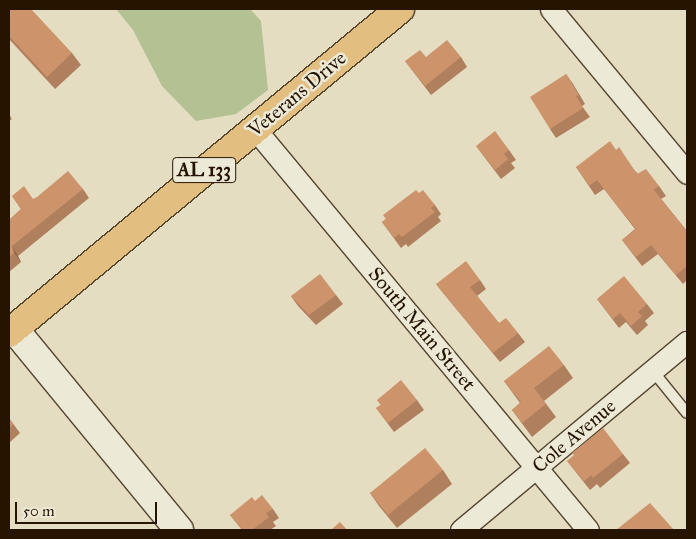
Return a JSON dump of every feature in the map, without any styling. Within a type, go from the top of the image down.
[{"type":"main road","name":"Veterans Drive","points":[[10,329],[400,9]]},
{"type":"street","points":[[551,9],[687,173]]},
{"type":"street","name":"South Main Street","points":[[256,129],[588,530]]},
{"type":"street","points":[[10,329],[179,530]]},
{"type":"street","name":"Cole Avenue","points":[[461,530],[687,342]]},
{"type":"lane","points":[[652,370],[687,413]]},
{"type":"green space","points":[[116,9],[250,9],[261,21],[268,90],[236,114],[196,121],[162,86],[133,30]]},
{"type":"building","points":[[9,9],[31,9],[72,53],[47,77],[9,36]]},
{"type":"building","points":[[447,40],[461,57],[425,86],[405,61],[420,50],[426,57]]},
{"type":"building","points":[[566,74],[579,95],[576,96],[583,108],[550,129],[530,97]]},
{"type":"building","points":[[495,131],[509,150],[504,154],[508,159],[495,170],[476,146]]},
{"type":"building","points":[[610,141],[616,150],[619,147],[637,174],[646,169],[659,186],[654,190],[687,231],[687,266],[676,275],[651,245],[636,257],[622,240],[636,229],[597,180],[589,186],[576,167]]},
{"type":"building","points":[[68,171],[83,189],[12,246],[14,253],[9,257],[9,220],[21,209],[12,196],[24,186],[33,199]]},
{"type":"building","points":[[416,190],[419,193],[423,190],[435,205],[431,208],[435,212],[402,237],[399,234],[394,238],[382,222],[386,219],[383,215]]},
{"type":"building","points":[[466,261],[480,280],[470,287],[499,323],[506,318],[518,333],[493,353],[436,284]]},
{"type":"building","points":[[320,274],[336,295],[309,315],[291,296]]},
{"type":"building","points":[[624,276],[647,304],[638,312],[642,316],[631,326],[620,313],[613,319],[597,299]]},
{"type":"building","points":[[549,346],[564,365],[534,388],[546,404],[522,423],[512,410],[521,402],[504,381]]},
{"type":"building","points":[[401,380],[417,400],[388,423],[376,408],[381,405],[377,400]]},
{"type":"building","points":[[9,418],[13,424],[9,428]]},
{"type":"building","points":[[603,428],[623,454],[593,478],[591,475],[584,481],[567,461],[574,455],[572,453]]},
{"type":"building","points":[[425,448],[443,470],[388,515],[370,493]]},
{"type":"building","points":[[262,495],[273,509],[266,513],[269,517],[252,530],[243,530],[230,515],[252,497],[255,501]]},
{"type":"building","points":[[650,503],[674,530],[616,530]]},
{"type":"building","points":[[340,522],[347,530],[331,530]]}]
